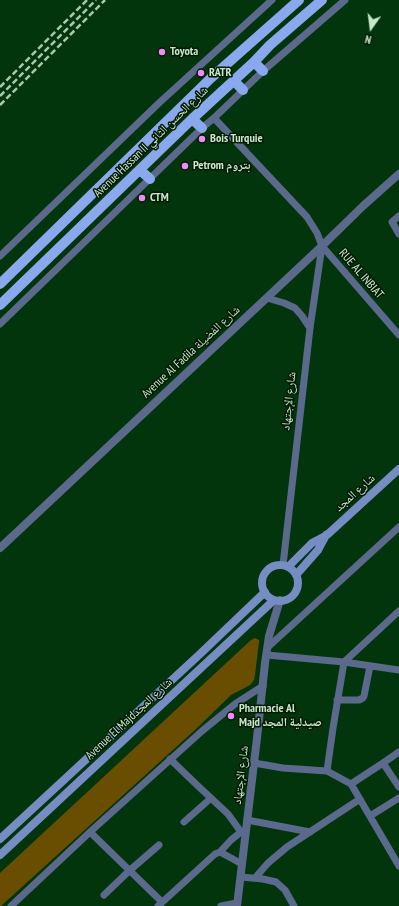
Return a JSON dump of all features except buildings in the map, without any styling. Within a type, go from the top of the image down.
[{"type":"main road","name":"Avenue Hassan II شارع الحسن الثاني","points":[[0,284],[211,78],[299,0]]},
{"type":"main road","name":"Avenue Hassan II شارع الحسن الثاني","points":[[0,305],[192,119],[322,0]]},
{"type":"main road","points":[[254,62],[263,72]]},
{"type":"main road","points":[[234,81],[243,90]]},
{"type":"main road","points":[[192,119],[202,128]]},
{"type":"main road","points":[[140,170],[150,178]]},
{"type":"main road","name":"شارع المجد","points":[[265,592],[262,586],[263,579],[265,573],[270,568],[276,566],[286,566],[312,543],[327,534],[399,469]]},
{"type":"main road","name":"شارع المجد","points":[[296,575],[318,550],[327,534]]},
{"type":"main road","points":[[265,592],[268,596],[277,600],[286,599],[295,592],[298,581],[296,575],[293,570],[286,566]]},
{"type":"main road","name":"Avenue El Majdشارع المجد","points":[[0,839],[265,592]]},
{"type":"main road","name":"Avenue El Majdشارع المجد","points":[[0,856],[277,600]]},
{"type":"street","points":[[0,256],[159,103],[272,0]]},
{"type":"street","points":[[0,324],[202,128],[345,0]]},
{"type":"street","name":"RUE AL INBIAT","points":[[214,118],[307,217],[317,233],[321,243],[399,335]]},
{"type":"street","name":"Avenue Al Fadila شارع الفضيلة","points":[[0,548],[267,298],[321,243],[399,174]]},
{"type":"street","points":[[399,216],[392,222],[399,234]]},
{"type":"street","name":"شارع الإجتهاد","points":[[286,566],[310,328],[321,243]]},
{"type":"street","points":[[267,298],[295,308],[310,328]]},
{"type":"street","points":[[267,651],[399,527]]},
{"type":"street","name":"شارع الإجتهاد","points":[[237,905],[241,877],[244,832],[247,820],[267,651],[277,600]]},
{"type":"street","points":[[327,772],[344,662],[399,611]]},
{"type":"street","points":[[267,651],[399,670]]},
{"type":"street","points":[[337,700],[359,700],[363,698],[370,666]]},
{"type":"street","points":[[13,905],[170,759],[235,704],[263,686]]},
{"type":"street","points":[[351,784],[399,752]]},
{"type":"street","points":[[90,832],[160,904],[212,857],[220,852],[230,840],[244,832],[228,814],[170,759]]},
{"type":"street","points":[[254,763],[283,768],[327,772],[351,784],[399,866]]},
{"type":"street","points":[[383,764],[399,787]]},
{"type":"street","points":[[184,822],[211,798]]},
{"type":"street","points":[[370,816],[399,798]]},
{"type":"street","points":[[255,878],[268,863],[287,848],[360,799]]},
{"type":"street","points":[[247,820],[310,832]]},
{"type":"street","points":[[104,895],[159,845]]},
{"type":"street","points":[[220,852],[242,864]]},
{"type":"street","points":[[241,877],[276,882],[285,890],[294,906]]},
{"type":"street","points":[[221,906],[237,905]]},
{"type":"shaded area","points":[[255,638],[259,640],[259,642],[254,680],[250,685],[231,695],[196,729],[0,906],[0,873],[251,640]]},
{"type":"railway","points":[[0,87],[87,0]]},
{"type":"railway","points":[[0,96],[96,0]]},
{"type":"railway","points":[[0,105],[105,0]]},
{"type":"place","name":"Toyota","points":[[162,52]]},
{"type":"place","name":"RATR","points":[[201,73]]},
{"type":"place","name":"Bois Turquie","points":[[202,139]]},
{"type":"place","name":"Petrom بتروم","points":[[185,166]]},
{"type":"place","name":"CTM","points":[[142,198]]},
{"type":"place","name":"Pharmacie Al Majd صيدلية المجد","points":[[231,716]]}]
